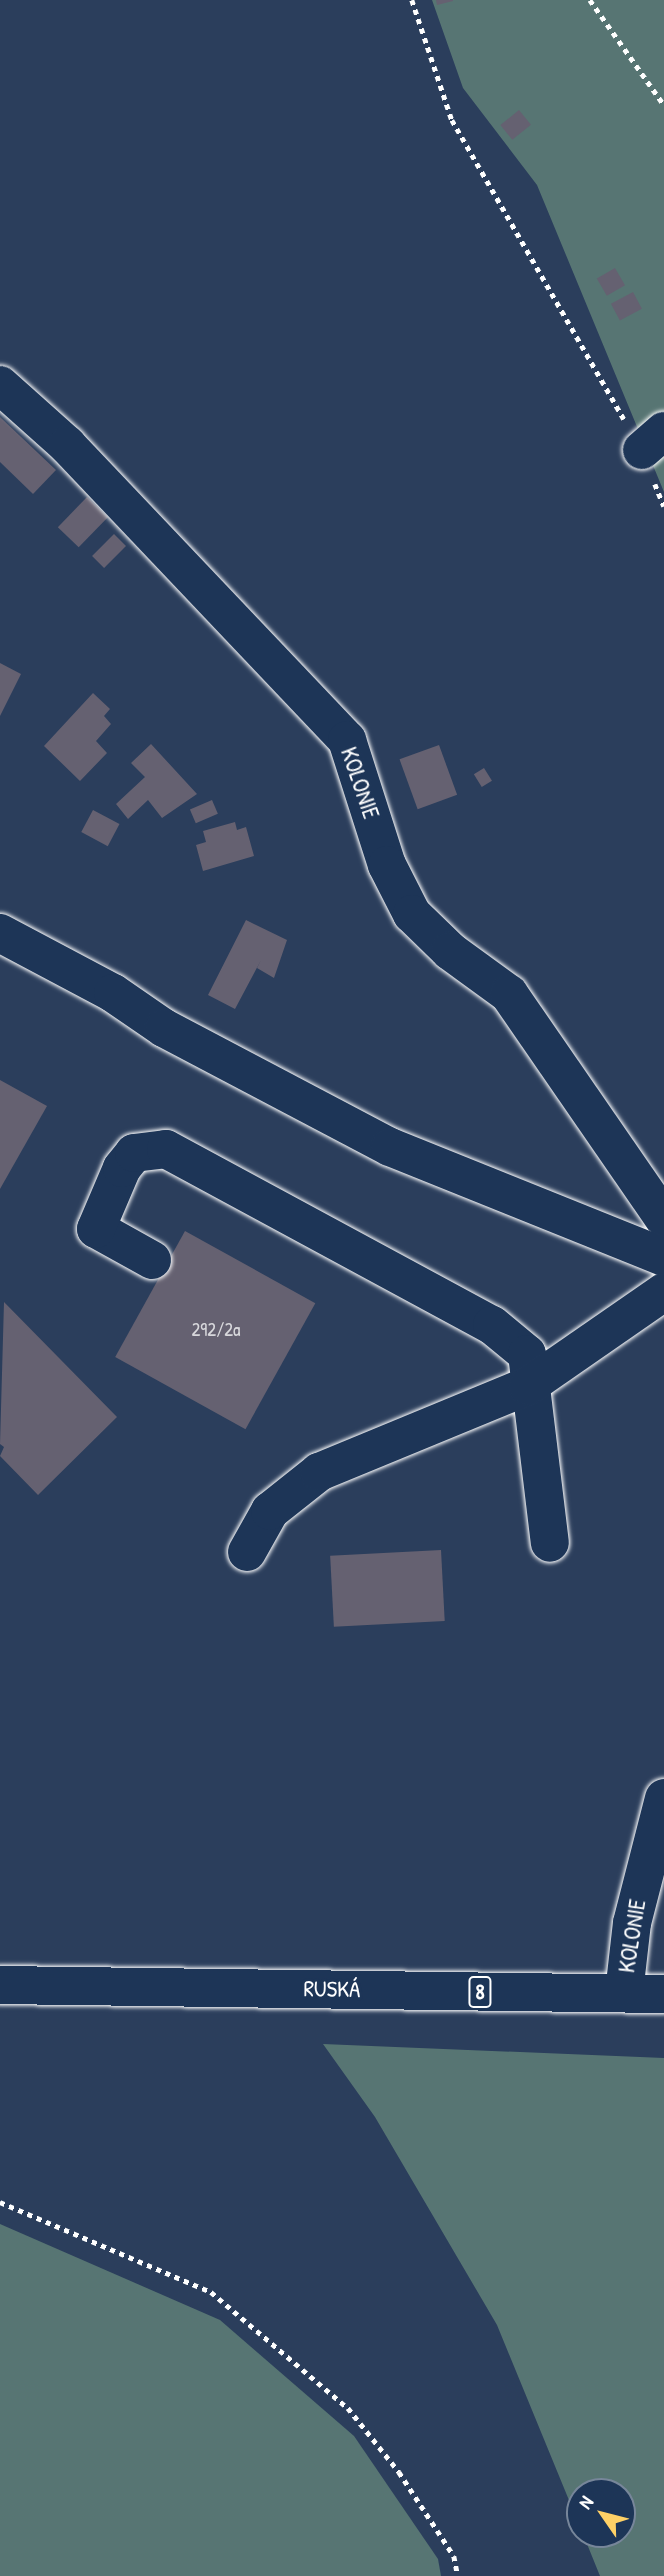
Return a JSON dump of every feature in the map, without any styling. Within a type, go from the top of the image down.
[{"type":"street","name":"KOLONIE","points":[[0,385],[67,445],[347,740],[387,865],[412,914],[450,951],[509,994],[664,1219]]},
{"type":"street","points":[[0,933],[113,993],[164,1028],[390,1147],[664,1257]]},
{"type":"street","points":[[152,1260],[96,1229],[122,1168],[134,1153],[166,1149],[492,1325],[527,1354],[528,1386],[550,1543]]},
{"type":"street","points":[[247,1552],[270,1511],[319,1472],[528,1386],[664,1292]]},
{"type":"street","name":"KOLONIE","points":[[624,1993],[632,1923],[664,1798]]},
{"type":"street","name":"RUSKÁ","points":[[0,1985],[664,1994]]},
{"type":"path","points":[[412,0],[452,120],[653,441],[664,506]]},
{"type":"path","points":[[590,0],[664,105]]},
{"type":"path","points":[[0,2202],[211,2292],[348,2408],[399,2472],[454,2556],[458,2576]]},
{"type":"green space","points":[[432,0],[664,0],[664,492],[537,185],[463,88]]},
{"type":"green space","points":[[323,2044],[664,2058],[664,2576],[600,2576],[589,2548],[636,2548],[636,2478],[566,2478],[566,2493],[497,2325],[375,2117]]},
{"type":"green space","points":[[0,2224],[220,2320],[354,2436],[438,2559],[441,2576],[0,2576]]},
{"type":"building","points":[[436,0],[453,0],[453,1],[437,5]]},
{"type":"building","points":[[519,110],[531,125],[512,140],[500,125]]},
{"type":"building","points":[[615,268],[625,285],[607,296],[597,278]]},
{"type":"building","points":[[633,292],[642,309],[620,321],[611,304]]},
{"type":"building","points":[[0,417],[56,470],[33,494],[0,462]]},
{"type":"building","points":[[87,497],[108,517],[79,547],[58,527]]},
{"type":"building","points":[[114,534],[126,546],[104,568],[92,556]]},
{"type":"building","points":[[0,663],[21,674],[0,716]]},
{"type":"building","points":[[93,693],[110,709],[104,716],[111,724],[96,741],[107,753],[80,781],[44,746]]},
{"type":"building","points":[[151,744],[197,794],[162,818],[148,800],[128,819],[116,804],[145,777],[131,763]]},
{"type":"building","points":[[439,745],[457,795],[418,809],[400,759]]},
{"type":"building","points":[[484,768],[492,781],[482,787],[474,774]]},
{"type":"building","points":[[212,800],[218,814],[196,823],[190,809]]},
{"type":"building","points":[[93,810],[119,824],[108,846],[81,832]]},
{"type":"building","points":[[235,822],[237,830],[246,827],[254,856],[203,871],[196,845],[206,842],[203,831]]},
{"type":"building","points":[[246,920],[287,940],[274,978],[257,968],[261,960],[235,1009],[208,995]]},
{"type":"building","points":[[0,1080],[47,1106],[0,1189]]},
{"type":"building","points":[[185,1231],[315,1303],[246,1429],[115,1357]]},
{"type":"building","points":[[4,1302],[117,1417],[38,1495],[0,1456],[4,1447],[0,1444]]},
{"type":"building","points":[[441,1550],[445,1621],[334,1627],[330,1556]]}]
